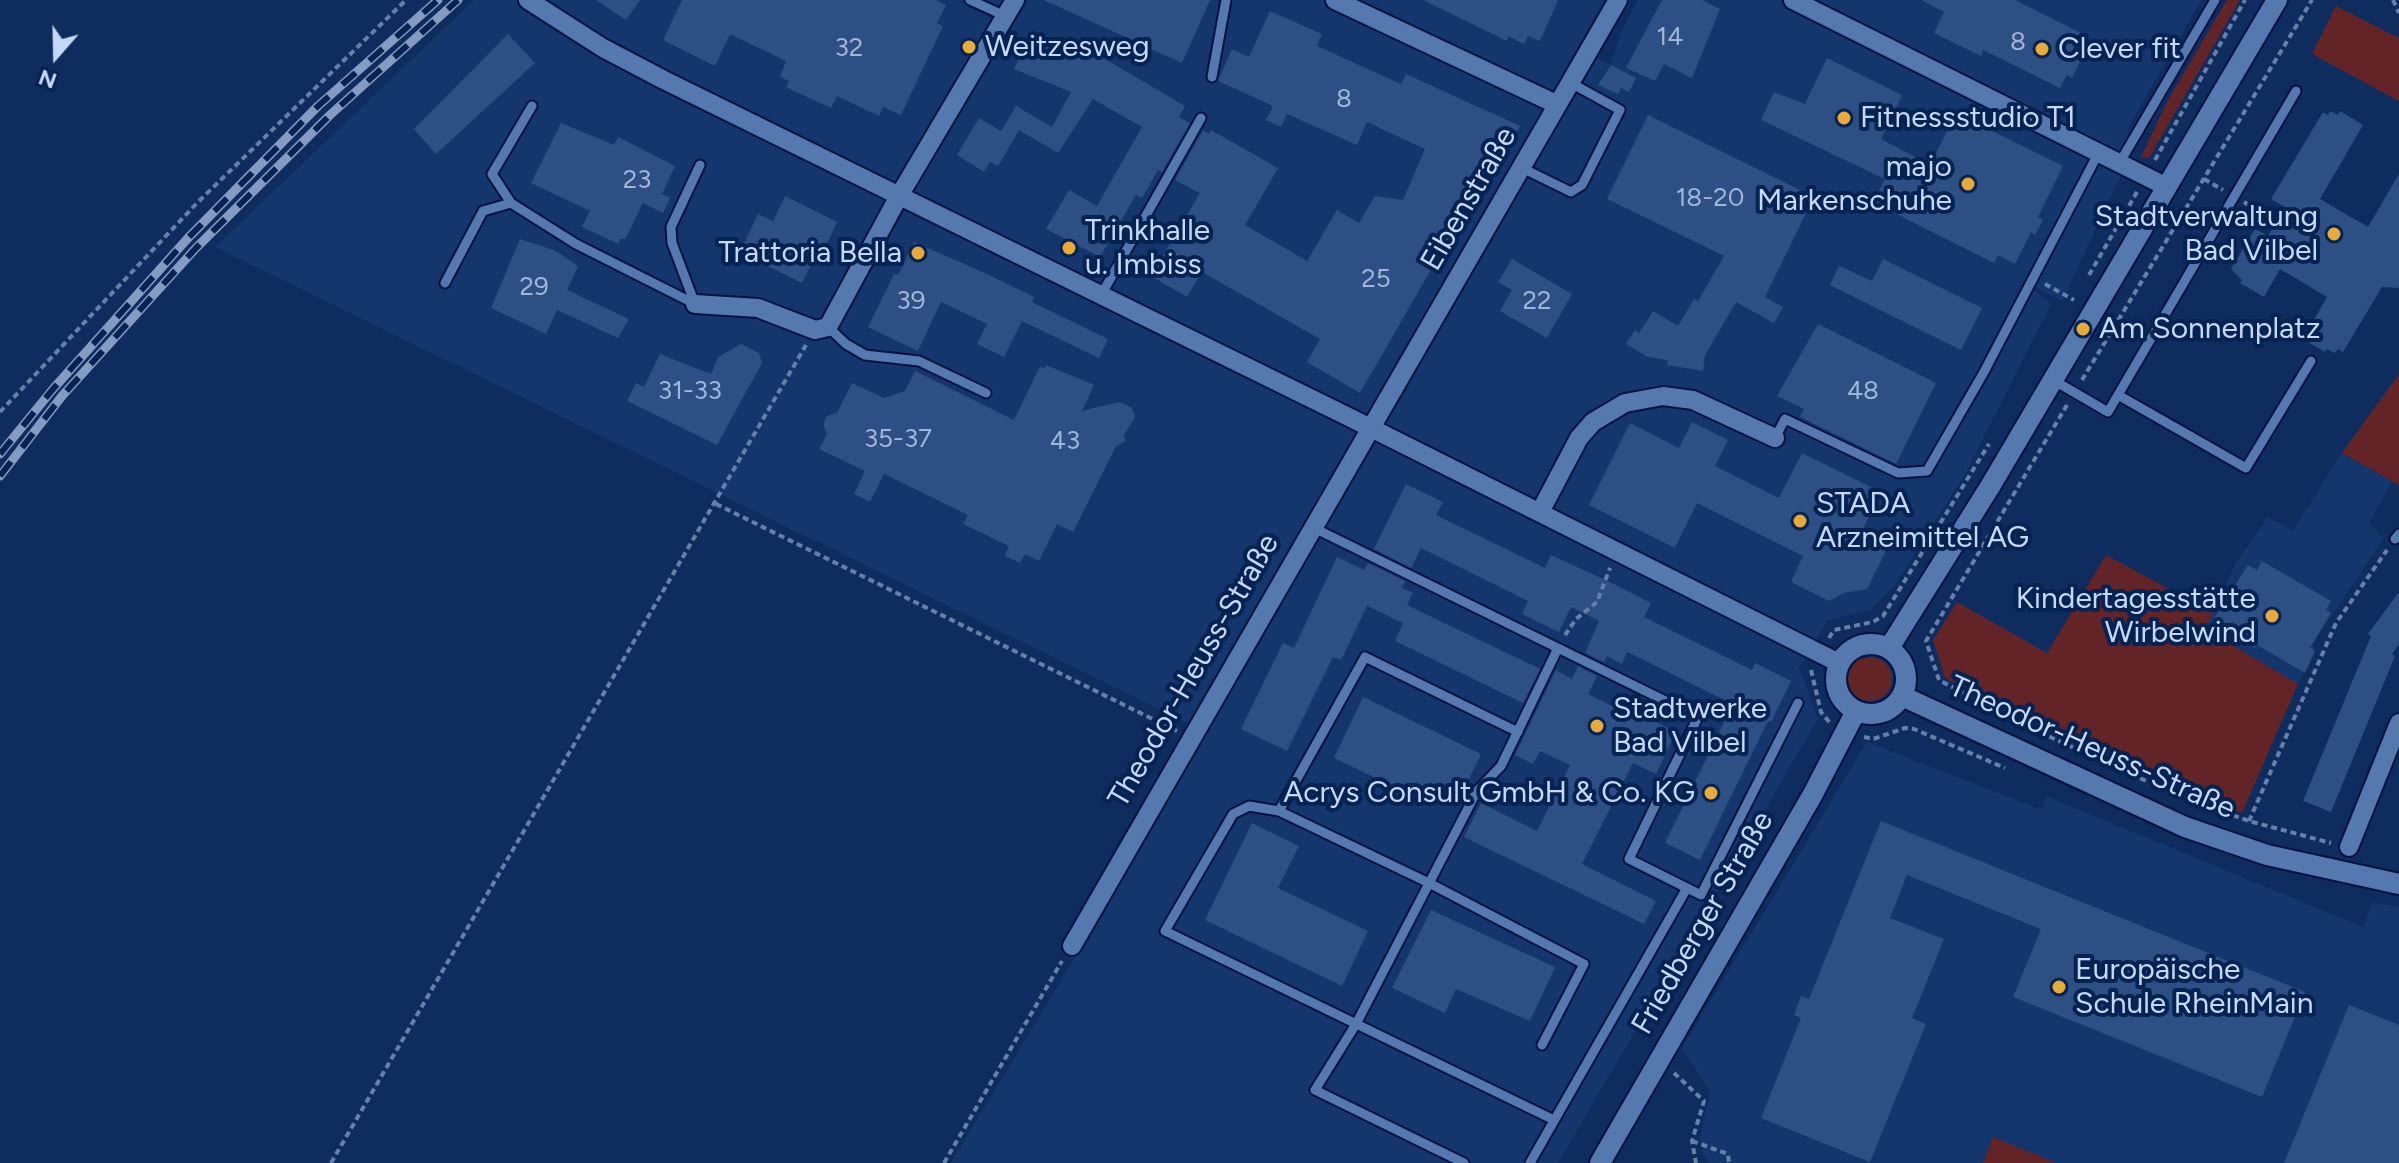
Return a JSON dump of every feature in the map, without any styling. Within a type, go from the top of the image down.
[{"type":"street","points":[[528,0],[603,48],[1839,663]]},
{"type":"street","points":[[1335,0],[1556,104]]},
{"type":"street","name":"Eibenstraße","points":[[1369,427],[1618,0]]},
{"type":"street","points":[[1793,0],[2167,187]]},
{"type":"street","points":[[1889,648],[2053,380],[2277,0]]},
{"type":"street","points":[[695,304],[758,308],[821,328],[1010,8]]},
{"type":"street","points":[[1540,512],[1579,438],[1593,422],[1625,403],[1663,396],[1693,400],[1775,438]]},
{"type":"street","name":"Theodor-Heuss-Straße","points":[[1072,946],[1369,427]]},
{"type":"street","points":[[1863,644],[1889,648],[1904,667],[1906,686],[1902,696],[1881,713],[1856,711],[1837,690],[1839,663],[1845,654],[1863,644]]},
{"type":"street","name":"Theodor-Heuss-Straße","points":[[1902,696],[2185,827],[2267,855],[2399,884]]},
{"type":"street","name":"Friedberger Straße","points":[[1600,1163],[1813,794],[1856,711]]},
{"type":"street","points":[[2349,847],[2397,733]]},
{"type":"lane","points":[[970,0],[1010,8]]},
{"type":"lane","points":[[1212,77],[1226,0]]},
{"type":"lane","points":[[2120,162],[2215,0]]},
{"type":"lane","points":[[1520,167],[1571,192],[1582,185],[1620,110],[1569,82]]},
{"type":"lane","points":[[2053,380],[2108,412],[2296,91]]},
{"type":"lane","points":[[532,106],[492,174],[511,203],[576,244],[695,304]]},
{"type":"lane","points":[[1100,297],[1201,118]]},
{"type":"lane","points":[[1775,438],[1785,419],[1898,473],[1927,471],[1984,372],[2099,152]]},
{"type":"lane","points":[[695,304],[672,243],[671,227],[700,165]]},
{"type":"lane","points":[[445,283],[483,211],[511,203]]},
{"type":"lane","points":[[821,328],[865,355],[919,361],[986,393]]},
{"type":"lane","points":[[2118,395],[2246,468],[2311,361]]},
{"type":"lane","points":[[1312,527],[1698,717],[1629,859],[1701,895],[1798,703]]},
{"type":"lane","points":[[1464,1163],[1315,1090],[1356,1024],[1477,791],[1501,766],[1558,648]]},
{"type":"lane","points":[[1279,811],[1365,657],[1518,732]]},
{"type":"lane","points":[[1542,1045],[1584,964],[1429,883],[1279,811],[1249,806],[1233,814],[1165,931],[1554,1120]]},
{"type":"lane","points":[[1530,1163],[1687,888]]},
{"type":"path","points":[[0,412],[197,203],[406,0]]},
{"type":"path","points":[[2084,283],[2245,0]]},
{"type":"path","points":[[2312,0],[1926,641],[1939,680],[2112,767],[2249,821],[2349,847]]},
{"type":"path","points":[[2393,0],[2399,13]]},
{"type":"path","points":[[2069,310],[2079,292]]},
{"type":"path","points":[[2061,293],[2074,300]]},
{"type":"path","points":[[331,1163],[821,328]]},
{"type":"path","points":[[1846,731],[1825,721],[1821,712],[1811,674],[1820,652],[1834,630],[1873,622],[1883,616],[1994,437]]},
{"type":"path","points":[[716,504],[1190,737]]},
{"type":"path","points":[[2249,821],[2336,623],[2397,536]]},
{"type":"path","points":[[1558,648],[1572,623],[1597,602],[1618,552]]},
{"type":"path","points":[[944,1163],[1072,946]]},
{"type":"path","points":[[1659,1058],[1704,1101],[1692,1141],[1696,1163]]},
{"type":"path","points":[[1692,1141],[1728,1154],[1729,1163]]},
{"type":"shaded area","points":[[474,0],[1604,0],[1577,49],[1610,65],[1622,30],[1638,0],[2201,0],[2128,128],[2131,154],[2062,301],[2025,282],[2051,304],[1964,476],[1893,587],[1870,610],[1828,620],[1799,668],[1818,719],[1558,1163],[951,1163],[1105,907],[1204,731],[215,247]]},
{"type":"shaded area","points":[[2227,0],[2240,0],[2149,158],[2141,157],[2168,100]]},
{"type":"shaded area","points":[[2336,6],[2399,38],[2399,101],[2312,54]]},
{"type":"shaded area","points":[[2399,374],[2399,485],[2342,453]]},
{"type":"shaded area","points":[[2342,453],[2392,481],[2369,523],[2384,538],[2313,643],[2315,651],[2298,684],[2204,629],[2236,563],[2268,517],[2293,530]]},
{"type":"shaded area","points":[[2106,555],[2213,613],[2205,629],[2298,684],[2242,813],[2144,776],[1945,678],[1933,640],[1957,602],[2047,653]]},
{"type":"shaded area","points":[[1870,657],[1886,663],[1892,679],[1886,695],[1870,701],[1854,695],[1848,679],[1854,663]]},
{"type":"shaded area","name":"Europäische Schule RheinMain","points":[[1867,742],[2042,810],[2046,796],[2363,927],[2373,902],[2399,907],[2399,1163],[1709,1163],[1703,1154],[1700,1138],[1710,1092],[1682,1048]]},
{"type":"shaded area","points":[[1993,1137],[2056,1163],[1983,1163]]},
{"type":"building","points":[[596,0],[640,0],[626,20]]},
{"type":"building","points":[[682,0],[936,0],[946,5],[937,23],[943,26],[901,115],[883,107],[879,116],[837,96],[831,108],[786,87],[789,81],[780,77],[786,61],[730,34],[715,66],[663,40]]},
{"type":"building","points":[[1044,0],[1210,0],[1182,63]]},
{"type":"building","points":[[1423,0],[1558,0],[1540,41],[1528,36],[1524,44],[1508,36],[1507,41]]},
{"type":"building","points":[[1662,0],[1702,0],[1720,9],[1692,78],[1664,64],[1655,81],[1626,68]]},
{"type":"building","points":[[1921,0],[2015,0],[2087,36],[2080,49],[2085,51],[2072,78],[2067,75],[2060,88],[1983,50],[1981,56],[1934,33],[1944,12]]},
{"type":"building","points":[[1270,11],[1322,34],[1317,46],[1401,84],[1406,74],[1520,126],[1472,209],[1467,207],[1360,393],[1307,362],[1320,339],[1202,272],[1187,297],[1151,276],[1200,193],[1175,180],[1203,130],[1209,134],[1211,130],[1278,168],[1245,225],[1307,261],[1337,210],[1359,223],[1375,196],[1403,200],[1425,149],[1367,122],[1357,145],[1287,114],[1281,127],[1266,120],[1273,106],[1218,81],[1232,49],[1249,57]]},
{"type":"building","points":[[1031,32],[1085,54],[1088,49],[1185,106],[1179,117],[1190,123],[1162,172],[1158,170],[1142,198],[1136,195],[1100,257],[1046,229],[1069,190],[1097,206],[1142,127],[1093,99],[1058,153],[1019,130],[998,166],[990,162],[984,172],[957,155],[979,118],[1001,131],[1016,106],[1052,127],[1071,92],[1014,69]]},
{"type":"building","points":[[508,34],[535,63],[436,154],[414,129]]},
{"type":"building","name":"majo Markenschuhe","points":[[1827,58],[1902,95],[1881,139],[1930,165],[1956,113],[2063,166],[2038,217],[2043,220],[2035,235],[2031,232],[2015,264],[1998,255],[1994,263],[1873,202],[1885,179],[1761,120],[1774,92],[1805,104]]},
{"type":"building","points":[[1611,65],[1636,78],[1629,92],[1621,88],[1618,94],[1598,85]]},
{"type":"building","name":"Stadtverwaltung Bad Vilbel","points":[[2330,111],[2338,115],[2340,111],[2363,125],[2320,199],[2368,227],[2399,174],[2399,288],[2382,287],[2343,352],[2338,349],[2335,353],[2327,349],[2325,352],[2303,339],[2327,297],[2280,269],[2264,297],[2240,283],[2242,280],[2231,269],[2255,229],[2268,236],[2285,207],[2271,199],[2323,112],[2328,115]]},
{"type":"building","points":[[1648,115],[1814,197],[1765,297],[1783,307],[1774,323],[1736,302],[1705,355],[1703,371],[1667,365],[1668,360],[1648,357],[1626,344],[1635,330],[1639,333],[1653,311],[1678,326],[1694,299],[1698,301],[1724,256],[1607,199]]},
{"type":"building","points":[[561,123],[614,145],[618,137],[675,166],[662,194],[670,198],[663,213],[643,203],[625,240],[621,238],[618,244],[582,227],[590,211],[531,183]]},
{"type":"building","points":[[785,196],[837,222],[820,259],[815,256],[802,283],[740,252],[758,214],[773,221]]},
{"type":"building","points":[[520,239],[554,250],[578,266],[567,290],[629,319],[618,338],[557,310],[546,334],[491,308]]},
{"type":"building","points":[[914,242],[1034,297],[1032,302],[1108,339],[1099,358],[1022,321],[1004,357],[977,344],[987,324],[941,302],[918,351],[868,327]]},
{"type":"building","points":[[1512,259],[1572,294],[1547,338],[1500,311],[1512,290],[1498,282]]},
{"type":"building","points":[[1883,259],[1982,308],[1961,350],[1830,285],[1839,266],[1872,281]]},
{"type":"building","points":[[1818,324],[1936,383],[1896,464],[1800,417],[1804,409],[1777,396]]},
{"type":"building","points":[[741,344],[759,353],[762,363],[717,445],[627,401],[636,383],[644,387],[660,354],[711,374],[718,357]]},
{"type":"building","points":[[1046,365],[1094,385],[1082,411],[1119,402],[1132,408],[1135,417],[1124,435],[1126,441],[1116,446],[1073,532],[1057,524],[1039,561],[1025,554],[1020,563],[1005,556],[1009,546],[963,524],[968,515],[884,474],[870,502],[854,494],[865,471],[819,449],[827,434],[823,424],[827,416],[837,413],[852,383],[884,398],[905,391],[915,371],[1014,420],[1040,366],[1044,368]]},
{"type":"building","name":"STADA Arzneimittel AG","points":[[1692,422],[1728,440],[1715,466],[1779,498],[1802,453],[1881,492],[1859,537],[1886,551],[1867,589],[1844,593],[1829,601],[1791,582],[1803,556],[1697,503],[1675,548],[1589,505],[1630,423],[1679,448]]},
{"type":"building","points":[[1406,484],[1443,502],[1436,515],[1545,568],[1551,555],[1616,585],[1651,603],[1644,617],[1752,670],[1755,663],[1791,681],[1700,860],[1665,843],[1733,704],[1627,652],[1622,664],[1607,656],[1604,662],[1585,653],[1599,621],[1571,607],[1559,632],[1522,614],[1528,601],[1421,548],[1411,568],[1374,549]]},
{"type":"building","points":[[1337,557],[1364,570],[1368,563],[1405,581],[1402,588],[1413,593],[1407,605],[1540,669],[1523,703],[1395,641],[1403,623],[1367,606],[1341,660],[1333,657],[1287,751],[1241,729],[1283,643],[1294,648]]},
{"type":"building","name":"Kindertagesstätte Wirbelwind","points":[[2262,561],[2331,601],[2326,610],[2331,613],[2310,648],[2315,651],[2305,673],[2257,645],[2255,648],[2213,620],[2248,565],[2257,570]]},
{"type":"building","points":[[2399,592],[2399,644],[2392,654],[2395,656],[2331,812],[2303,801],[2371,636],[2368,634]]},
{"type":"building","points":[[1578,666],[1597,676],[1588,694],[1640,720],[1642,715],[1676,732],[1656,774],[1633,763],[1582,864],[1656,901],[1644,924],[1464,837],[1481,803],[1537,831],[1570,765],[1540,751],[1533,764],[1515,755],[1556,670],[1572,679]]},
{"type":"building","points":[[1363,697],[1481,754],[1457,804],[1428,790],[1423,801],[1334,758]]},
{"type":"building","points":[[1881,821],[2305,992],[2262,1097],[2013,997],[2041,929],[1907,875],[1890,918],[1944,939],[1912,1018],[1926,1024],[1870,1162],[1761,1118],[1801,1018],[1794,1015],[1801,996],[1809,999]]},
{"type":"building","points":[[1252,823],[1299,846],[1278,888],[1368,931],[1342,986],[1205,920]]},
{"type":"building","points":[[1431,910],[1555,967],[1530,1021],[1456,989],[1445,1013],[1392,988]]},
{"type":"building","points":[[2349,1005],[2399,1025],[2399,1163],[2284,1163]]},
{"type":"railway","points":[[0,454],[53,389],[188,238],[318,106],[438,0]]},
{"type":"railway","points":[[0,476],[62,396],[196,248],[330,115],[458,0]]},
{"type":"place","name":"Weitzesweg","points":[[969,47]]},
{"type":"place","name":"Clever fit","points":[[2042,49]]},
{"type":"place","name":"Fitnessstudio T1","points":[[1844,118]]},
{"type":"place","name":"majo Markenschuhe","points":[[1968,184]]},
{"type":"place","name":"Stadtverwaltung Bad Vilbel","points":[[2334,234]]},
{"type":"place","name":"Trinkhalle u. Imbiss","points":[[1069,248]]},
{"type":"place","name":"Trattoria Bella","points":[[918,253]]},
{"type":"place","name":"Am Sonnenplatz","points":[[2083,329]]},
{"type":"place","name":"STADA Arzneimittel AG","points":[[1800,521]]},
{"type":"place","name":"Kindertagesstätte Wirbelwind","points":[[2272,616]]},
{"type":"place","name":"Stadtwerke Bad Vilbel","points":[[1597,726]]},
{"type":"place","name":"Acrys Consult GmbH & Co. KG","points":[[1711,793]]},
{"type":"place","name":"Europäische Schule RheinMain","points":[[2059,987]]}]
